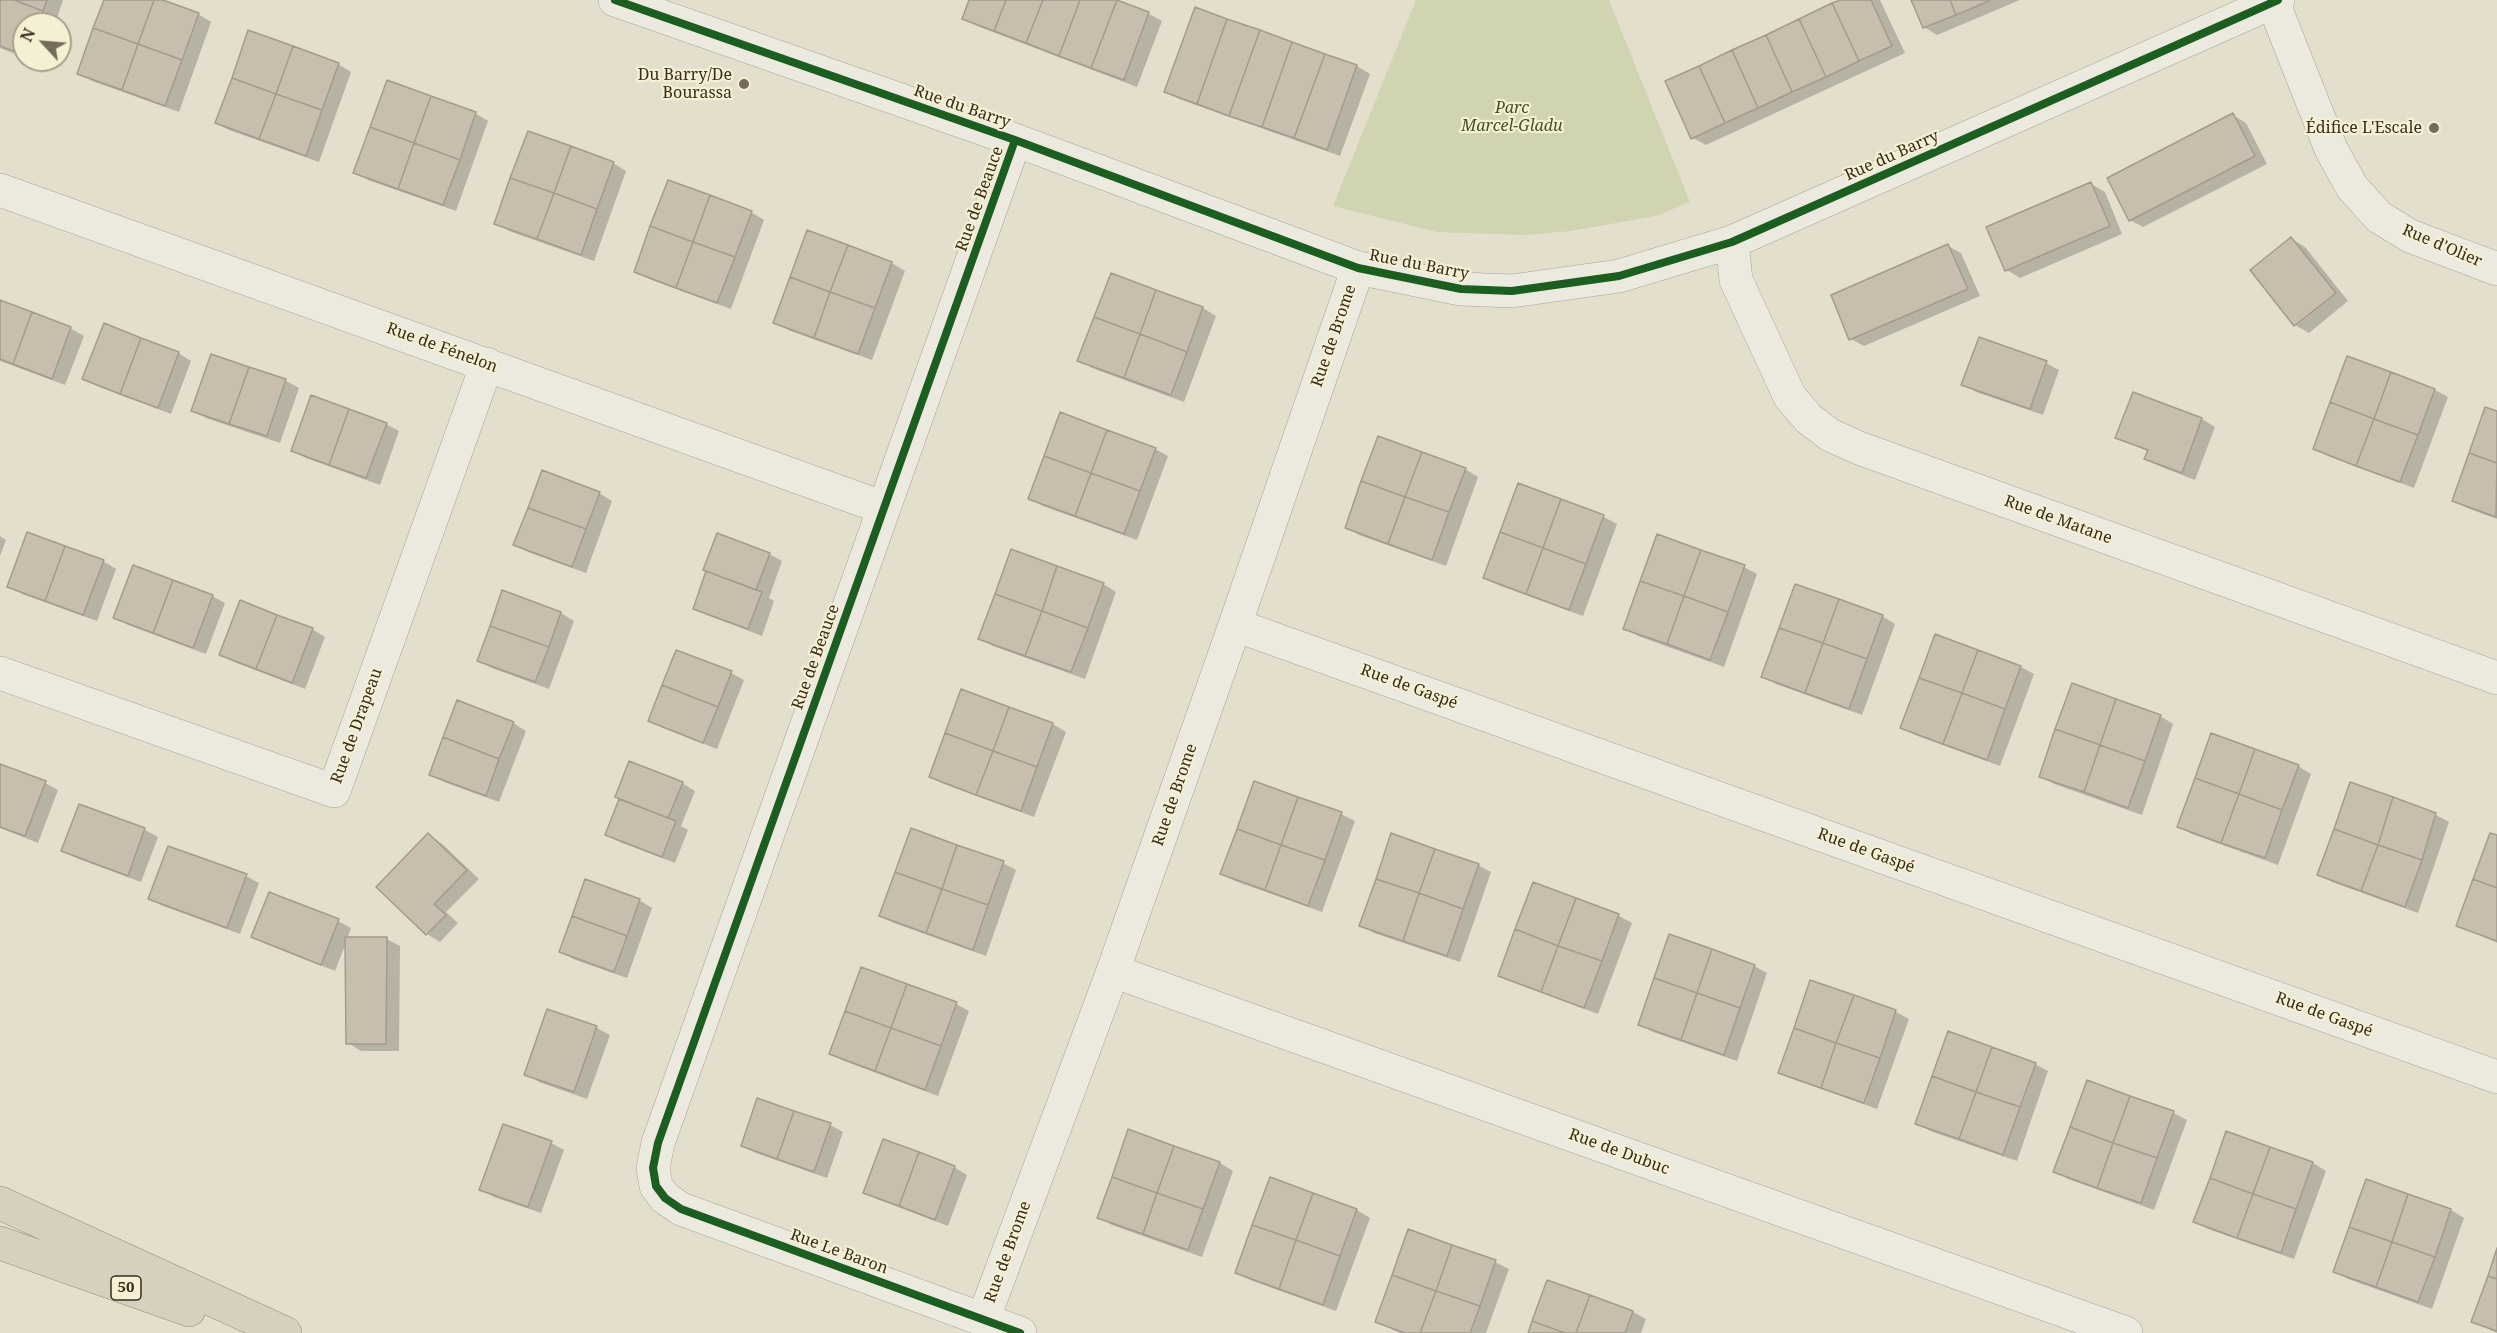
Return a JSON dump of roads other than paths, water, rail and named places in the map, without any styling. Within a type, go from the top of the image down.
[{"type":"highway","points":[[0,1203],[285,1333]]},
{"type":"highway","name":"50","points":[[0,1243],[253,1333]]},
{"type":"street","name":"Rue du Barry","points":[[625,2],[1016,140],[1358,268],[1461,289],[1512,291],[1619,276],[1732,242],[2276,1]]},
{"type":"street","name":"Rue d'Olier","points":[[2276,1],[2331,149],[2352,187],[2379,216],[2410,236],[2497,269]]},
{"type":"street","name":"Rue de Beauce","points":[[656,1186],[653,1168],[658,1143],[1016,140]]},
{"type":"street","name":"Rue de Fénelon","points":[[0,189],[884,508]]},
{"type":"street","name":"Rue de Matane","points":[[1732,242],[1736,280],[1790,397],[1809,419],[1830,435],[1858,448],[2497,678]]},
{"type":"street","name":"Rue de Brome","points":[[983,1320],[1113,971],[1358,268]]},
{"type":"street","name":"Rue de Drapeau","points":[[0,673],[334,791],[487,364]]},
{"type":"street","name":"Rue de Gaspé","points":[[1235,625],[2497,1077]]},
{"type":"street","name":"Rue de Dubuc","points":[[1113,971],[2126,1333]]},
{"type":"street","name":"Rue Le Baron","points":[[656,1186],[665,1198],[681,1209],[1020,1333]]},
{"type":"place","name":"Du Barry/De Bourassa","points":[[744,84]]},
{"type":"place","name":"Édifice L'Escale","points":[[2434,128]]},
{"type":"park label","name":"Parc Marcel-Gladu","points":[[1512,117]]}]
